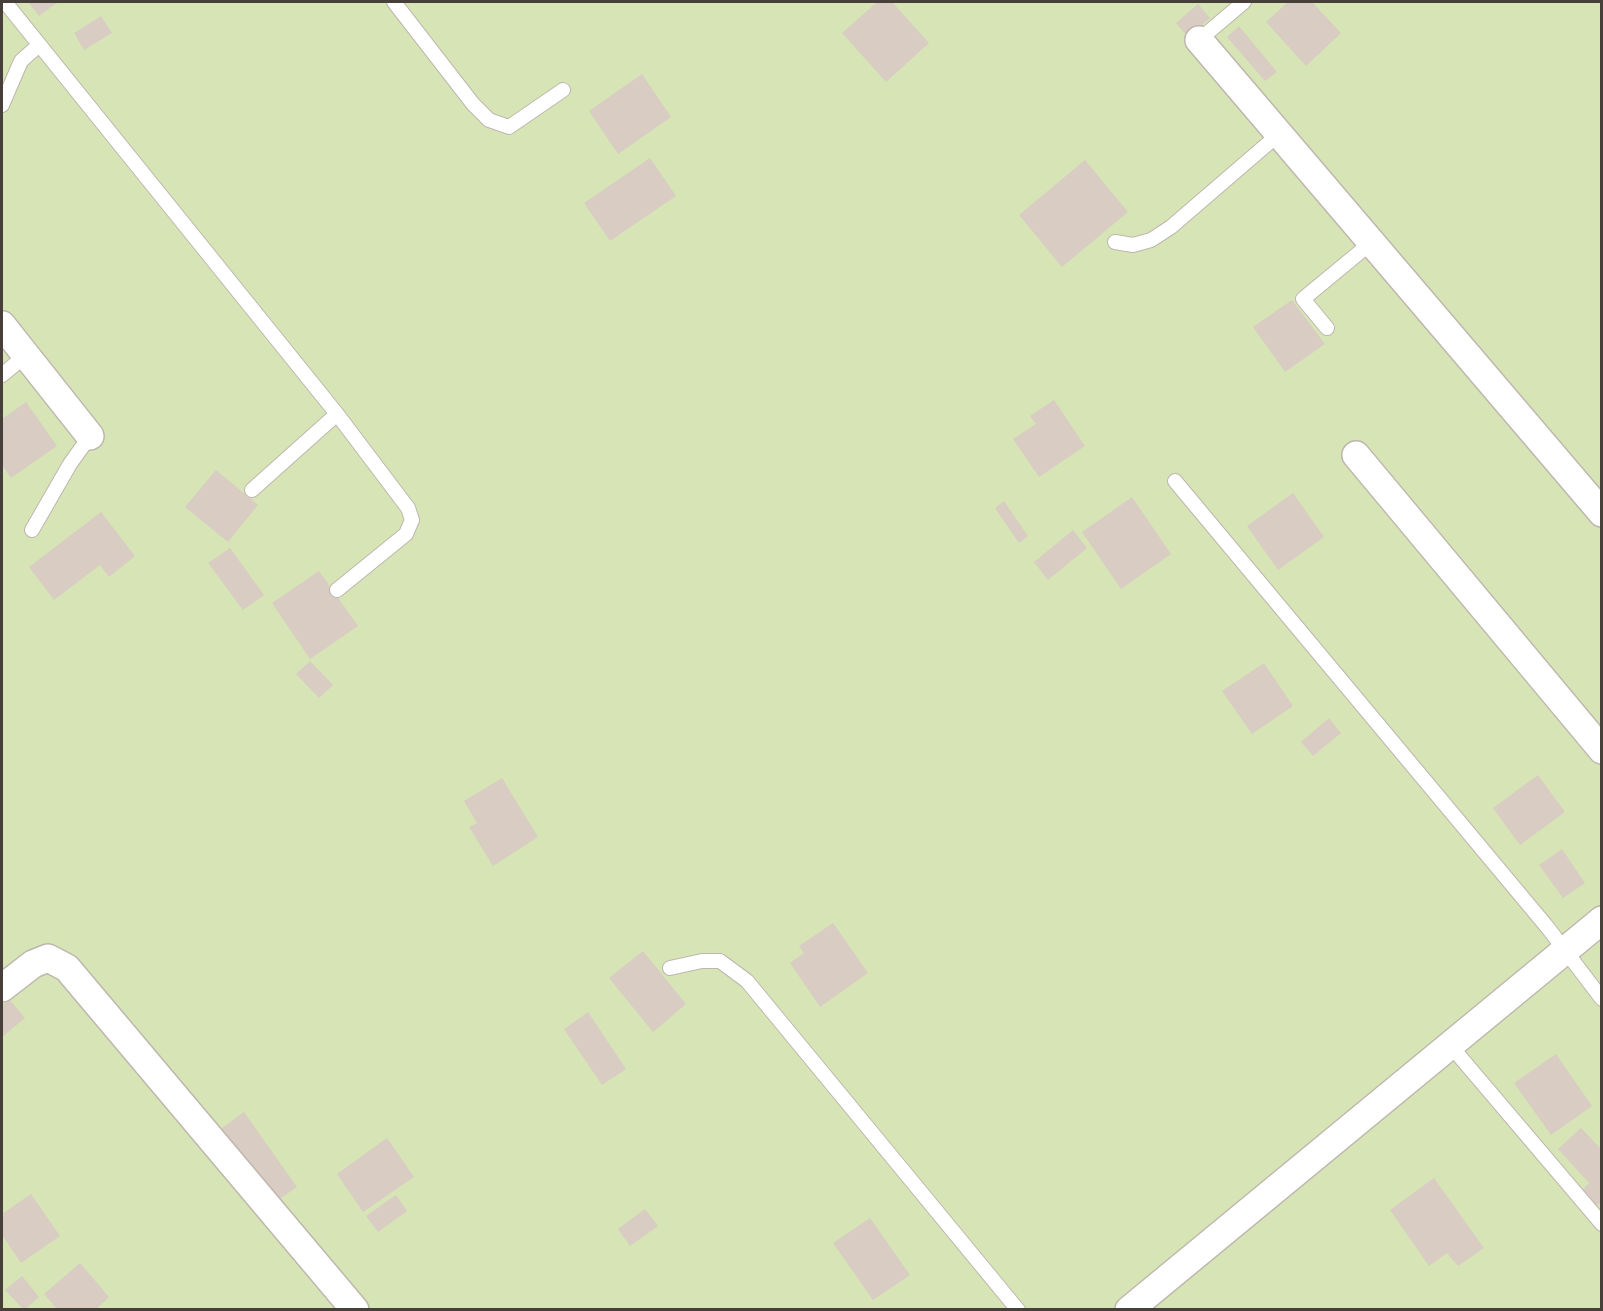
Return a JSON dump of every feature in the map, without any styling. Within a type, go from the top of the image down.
[{"type":"street","points":[[1199,39],[1602,513]]},
{"type":"street","points":[[11,343],[90,436]]},
{"type":"street","points":[[1356,456],[1602,750]]},
{"type":"street","points":[[1129,1310],[1602,920]]},
{"type":"street","points":[[2,988],[33,964],[48,958],[66,968],[355,1310]]},
{"type":"lane","points":[[5,2],[337,414],[408,508],[412,520],[406,534],[338,590]]},
{"type":"lane","points":[[394,2],[473,104],[489,120],[509,127],[563,90]]},
{"type":"lane","points":[[1199,39],[1244,2]]},
{"type":"lane","points":[[2,105],[21,61],[39,45]]},
{"type":"lane","points":[[1115,242],[1133,245],[1150,240],[1171,227],[1279,134]]},
{"type":"lane","points":[[1327,328],[1303,299],[1372,242]]},
{"type":"lane","points":[[2,375],[11,343]]},
{"type":"lane","points":[[252,490],[337,414]]},
{"type":"lane","points":[[32,530],[70,464],[90,436]]},
{"type":"lane","points":[[1175,481],[1548,928],[1602,999]]},
{"type":"lane","points":[[670,968],[702,960],[720,961],[747,981],[1018,1310]]},
{"type":"lane","points":[[1450,1045],[1602,1224]]},
{"type":"green space","points":[[2,2],[1601,2],[1601,1309],[2,1310]]},
{"type":"building","points":[[28,2],[58,2],[39,16]]},
{"type":"building","points":[[877,2],[892,2],[929,43],[886,82],[842,33]]},
{"type":"building","points":[[1288,2],[1312,2],[1341,33],[1306,66],[1266,22]]},
{"type":"building","points":[[1198,4],[1210,18],[1188,37],[1176,23]]},
{"type":"building","points":[[101,16],[112,33],[84,50],[74,33]]},
{"type":"building","points":[[1239,26],[1277,72],[1265,81],[1227,37]]},
{"type":"building","points":[[642,74],[671,117],[618,154],[589,111]]},
{"type":"building","points":[[650,158],[676,196],[610,241],[584,203]]},
{"type":"building","points":[[1085,160],[1128,212],[1062,267],[1019,215]]},
{"type":"building","points":[[1292,300],[1325,344],[1285,372],[1253,327]]},
{"type":"building","points":[[1054,400],[1085,446],[1039,477],[1013,439],[1036,424],[1030,416]]},
{"type":"building","points":[[26,402],[57,446],[11,478],[2,465],[2,419]]},
{"type":"building","points":[[216,470],[258,505],[228,542],[185,507]]},
{"type":"building","points":[[1293,493],[1324,537],[1278,570],[1247,526]]},
{"type":"building","points":[[1132,497],[1171,554],[1121,589],[1082,532]]},
{"type":"building","points":[[1004,501],[1028,536],[1019,543],[995,508]]},
{"type":"building","points":[[101,512],[135,556],[109,577],[100,565],[54,600],[29,567]]},
{"type":"building","points":[[1073,530],[1087,548],[1048,580],[1034,562]]},
{"type":"building","points":[[230,548],[264,595],[243,610],[208,563]]},
{"type":"building","points":[[319,571],[358,626],[310,659],[272,603]]},
{"type":"building","points":[[310,661],[333,685],[319,698],[296,674]]},
{"type":"building","points":[[1264,663],[1293,706],[1252,734],[1222,691]]},
{"type":"building","points":[[1329,718],[1341,733],[1313,756],[1301,742]]},
{"type":"building","points":[[1538,775],[1565,812],[1520,845],[1493,808]]},
{"type":"building","points":[[502,778],[538,837],[493,866],[469,827],[477,823],[464,801]]},
{"type":"building","points":[[1562,849],[1585,883],[1563,898],[1539,865]]},
{"type":"building","points":[[833,923],[868,973],[820,1007],[790,963],[804,953],[799,946]]},
{"type":"building","points":[[643,951],[686,1004],[653,1032],[609,978]]},
{"type":"building","points":[[9,999],[25,1018],[2,1037],[2,1006]]},
{"type":"building","points":[[588,1012],[626,1069],[602,1085],[564,1029]]},
{"type":"building","points":[[1556,1054],[1592,1106],[1551,1135],[1514,1083]]},
{"type":"building","points":[[244,1112],[297,1187],[271,1205],[218,1131]]},
{"type":"building","points":[[1581,1128],[1602,1150],[1602,1201],[1596,1206],[1582,1190],[1589,1183],[1558,1149]]},
{"type":"building","points":[[387,1138],[414,1177],[363,1212],[337,1174]]},
{"type":"building","points":[[1434,1178],[1484,1248],[1458,1266],[1447,1253],[1429,1266],[1390,1210]]},
{"type":"building","points":[[31,1194],[60,1236],[21,1263],[2,1235],[2,1214]]},
{"type":"building","points":[[396,1195],[407,1211],[378,1232],[366,1216]]},
{"type":"building","points":[[645,1209],[658,1226],[630,1246],[618,1229]]},
{"type":"building","points":[[870,1218],[910,1275],[873,1300],[833,1243]]},
{"type":"building","points":[[80,1263],[109,1297],[95,1310],[58,1310],[44,1294]]},
{"type":"building","points":[[22,1276],[39,1297],[24,1310],[5,1290]]}]
